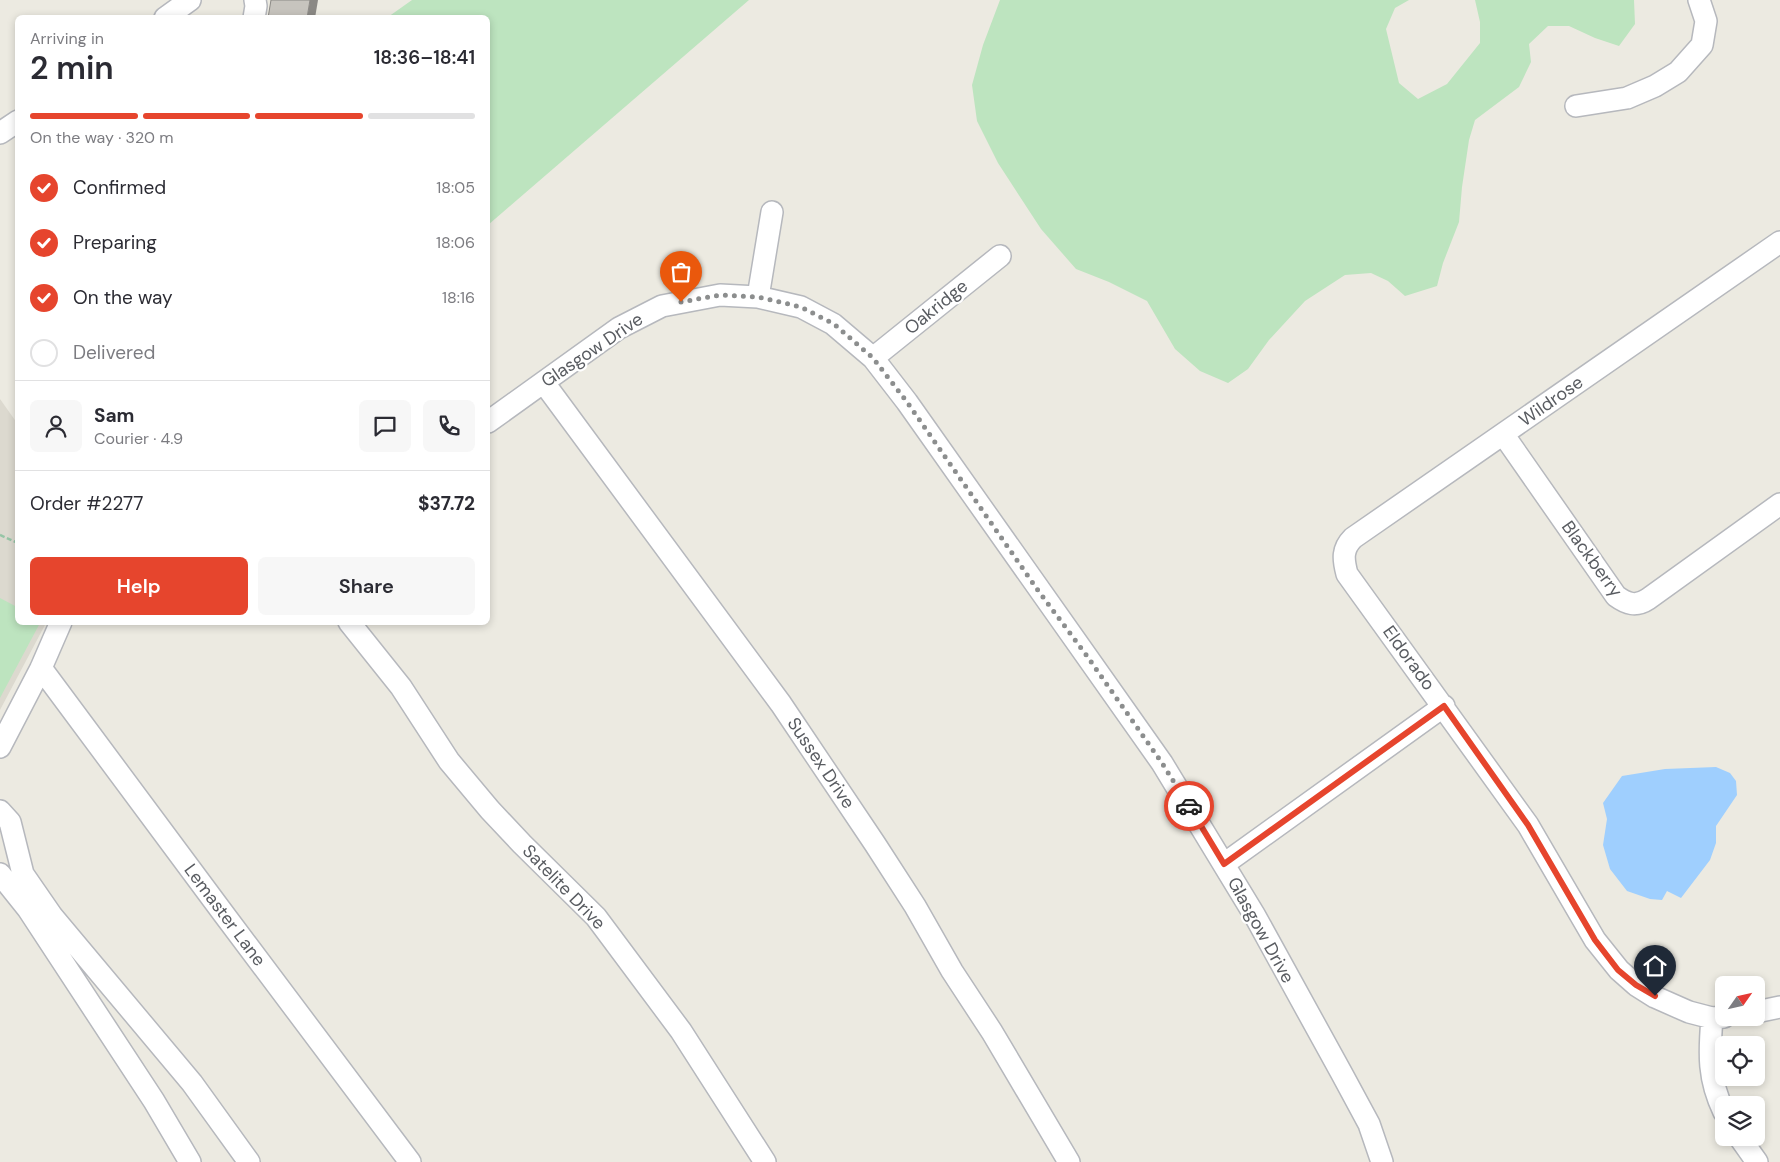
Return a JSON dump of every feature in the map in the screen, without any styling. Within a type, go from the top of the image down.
[{"type":"street","points":[[169,15],[190,0]]},
{"type":"street","points":[[194,15],[196,0]]},
{"type":"street","points":[[254,15],[255,0]]},
{"type":"street","points":[[1576,106],[1627,98],[1655,86],[1678,72],[1702,45],[1706,21],[1699,0]]},
{"type":"street","points":[[0,133],[15,123]]},
{"type":"street","points":[[758,297],[772,212]]},
{"type":"street","name":"Wildrose","points":[[1347,574],[1337,551],[1346,546],[1353,538],[1780,242]]},
{"type":"street","name":"Oakridge","points":[[873,358],[1000,256]]},
{"type":"street","name":"Glasgow Drive","points":[[490,421],[619,328],[662,306],[720,295],[758,297],[801,307],[834,324],[873,358],[918,417],[1037,589],[1157,755],[1255,916],[1369,1124],[1382,1162]]},
{"type":"street","name":"Sussex Drive","points":[[544,383],[781,704],[870,836],[915,906],[952,971],[992,1032],[1069,1162]]},
{"type":"street","name":"Blackberry","points":[[1503,434],[1616,596],[1624,602],[1634,605],[1648,599],[1780,504]]},
{"type":"street","name":"Eldorado","points":[[1347,574],[1528,825],[1595,940],[1618,970],[1636,985],[1655,996],[1689,1012],[1715,1017]]},
{"type":"street","points":[[0,747],[42,668],[60,625]]},
{"type":"street","name":"Satelite Drive","points":[[351,625],[401,687],[450,761],[490,810],[602,924],[681,1031],[765,1162]]},
{"type":"street","name":"Lemaster Lane","points":[[42,668],[211,898],[410,1162]]},
{"type":"street","points":[[1224,864],[1444,706]]},
{"type":"street","points":[[0,811],[10,822],[23,874],[48,909],[192,1083],[249,1162]]},
{"type":"street","points":[[0,874],[28,909],[154,1101],[190,1162]]},
{"type":"street","points":[[1765,1010],[1780,1007]]},
{"type":"street","points":[[1716,1096],[1710,1066],[1717,1026]]},
{"type":"street","points":[[1746,1146],[1757,1162]]},
{"type":"path","points":[[0,535],[15,542]]},
{"type":"shaded area","points":[[0,399],[15,420],[15,625],[45,625],[0,710]]},
{"type":"green space","points":[[412,0],[749,0],[490,223],[490,15],[391,15]]},
{"type":"green space","points":[[1000,0],[1409,0],[1395,8],[1386,29],[1399,83],[1418,99],[1447,84],[1480,43],[1480,22],[1475,0],[1634,0],[1635,24],[1619,46],[1569,26],[1548,26],[1529,44],[1531,62],[1519,87],[1475,120],[1469,140],[1459,222],[1443,263],[1437,286],[1405,296],[1388,281],[1371,273],[1345,275],[1305,301],[1269,340],[1248,369],[1228,383],[1200,371],[1175,349],[1147,301],[1109,282],[1076,269],[1041,229],[998,163],[977,121],[972,85],[983,45]]},
{"type":"green space","points":[[0,598],[15,606],[15,625],[39,625],[0,698]]},
{"type":"water","points":[[1716,767],[1730,773],[1736,781],[1737,795],[1716,826],[1716,843],[1710,860],[1681,898],[1667,891],[1662,900],[1650,899],[1627,891],[1610,869],[1603,845],[1607,819],[1603,803],[1622,776],[1665,769]]},
{"type":"building","points":[[271,0],[310,0],[308,15],[268,15]]},
{"type":"way so far","points":[[681,302],[720,295],[758,297],[801,307],[834,324],[873,358],[973,494],[1037,589],[1087,656],[1162,763],[1189,806]]},
{"type":"route","points":[[1189,806],[1224,864],[1444,706],[1528,825],[1595,940],[1618,970],[1636,985],[1655,996]]}]
